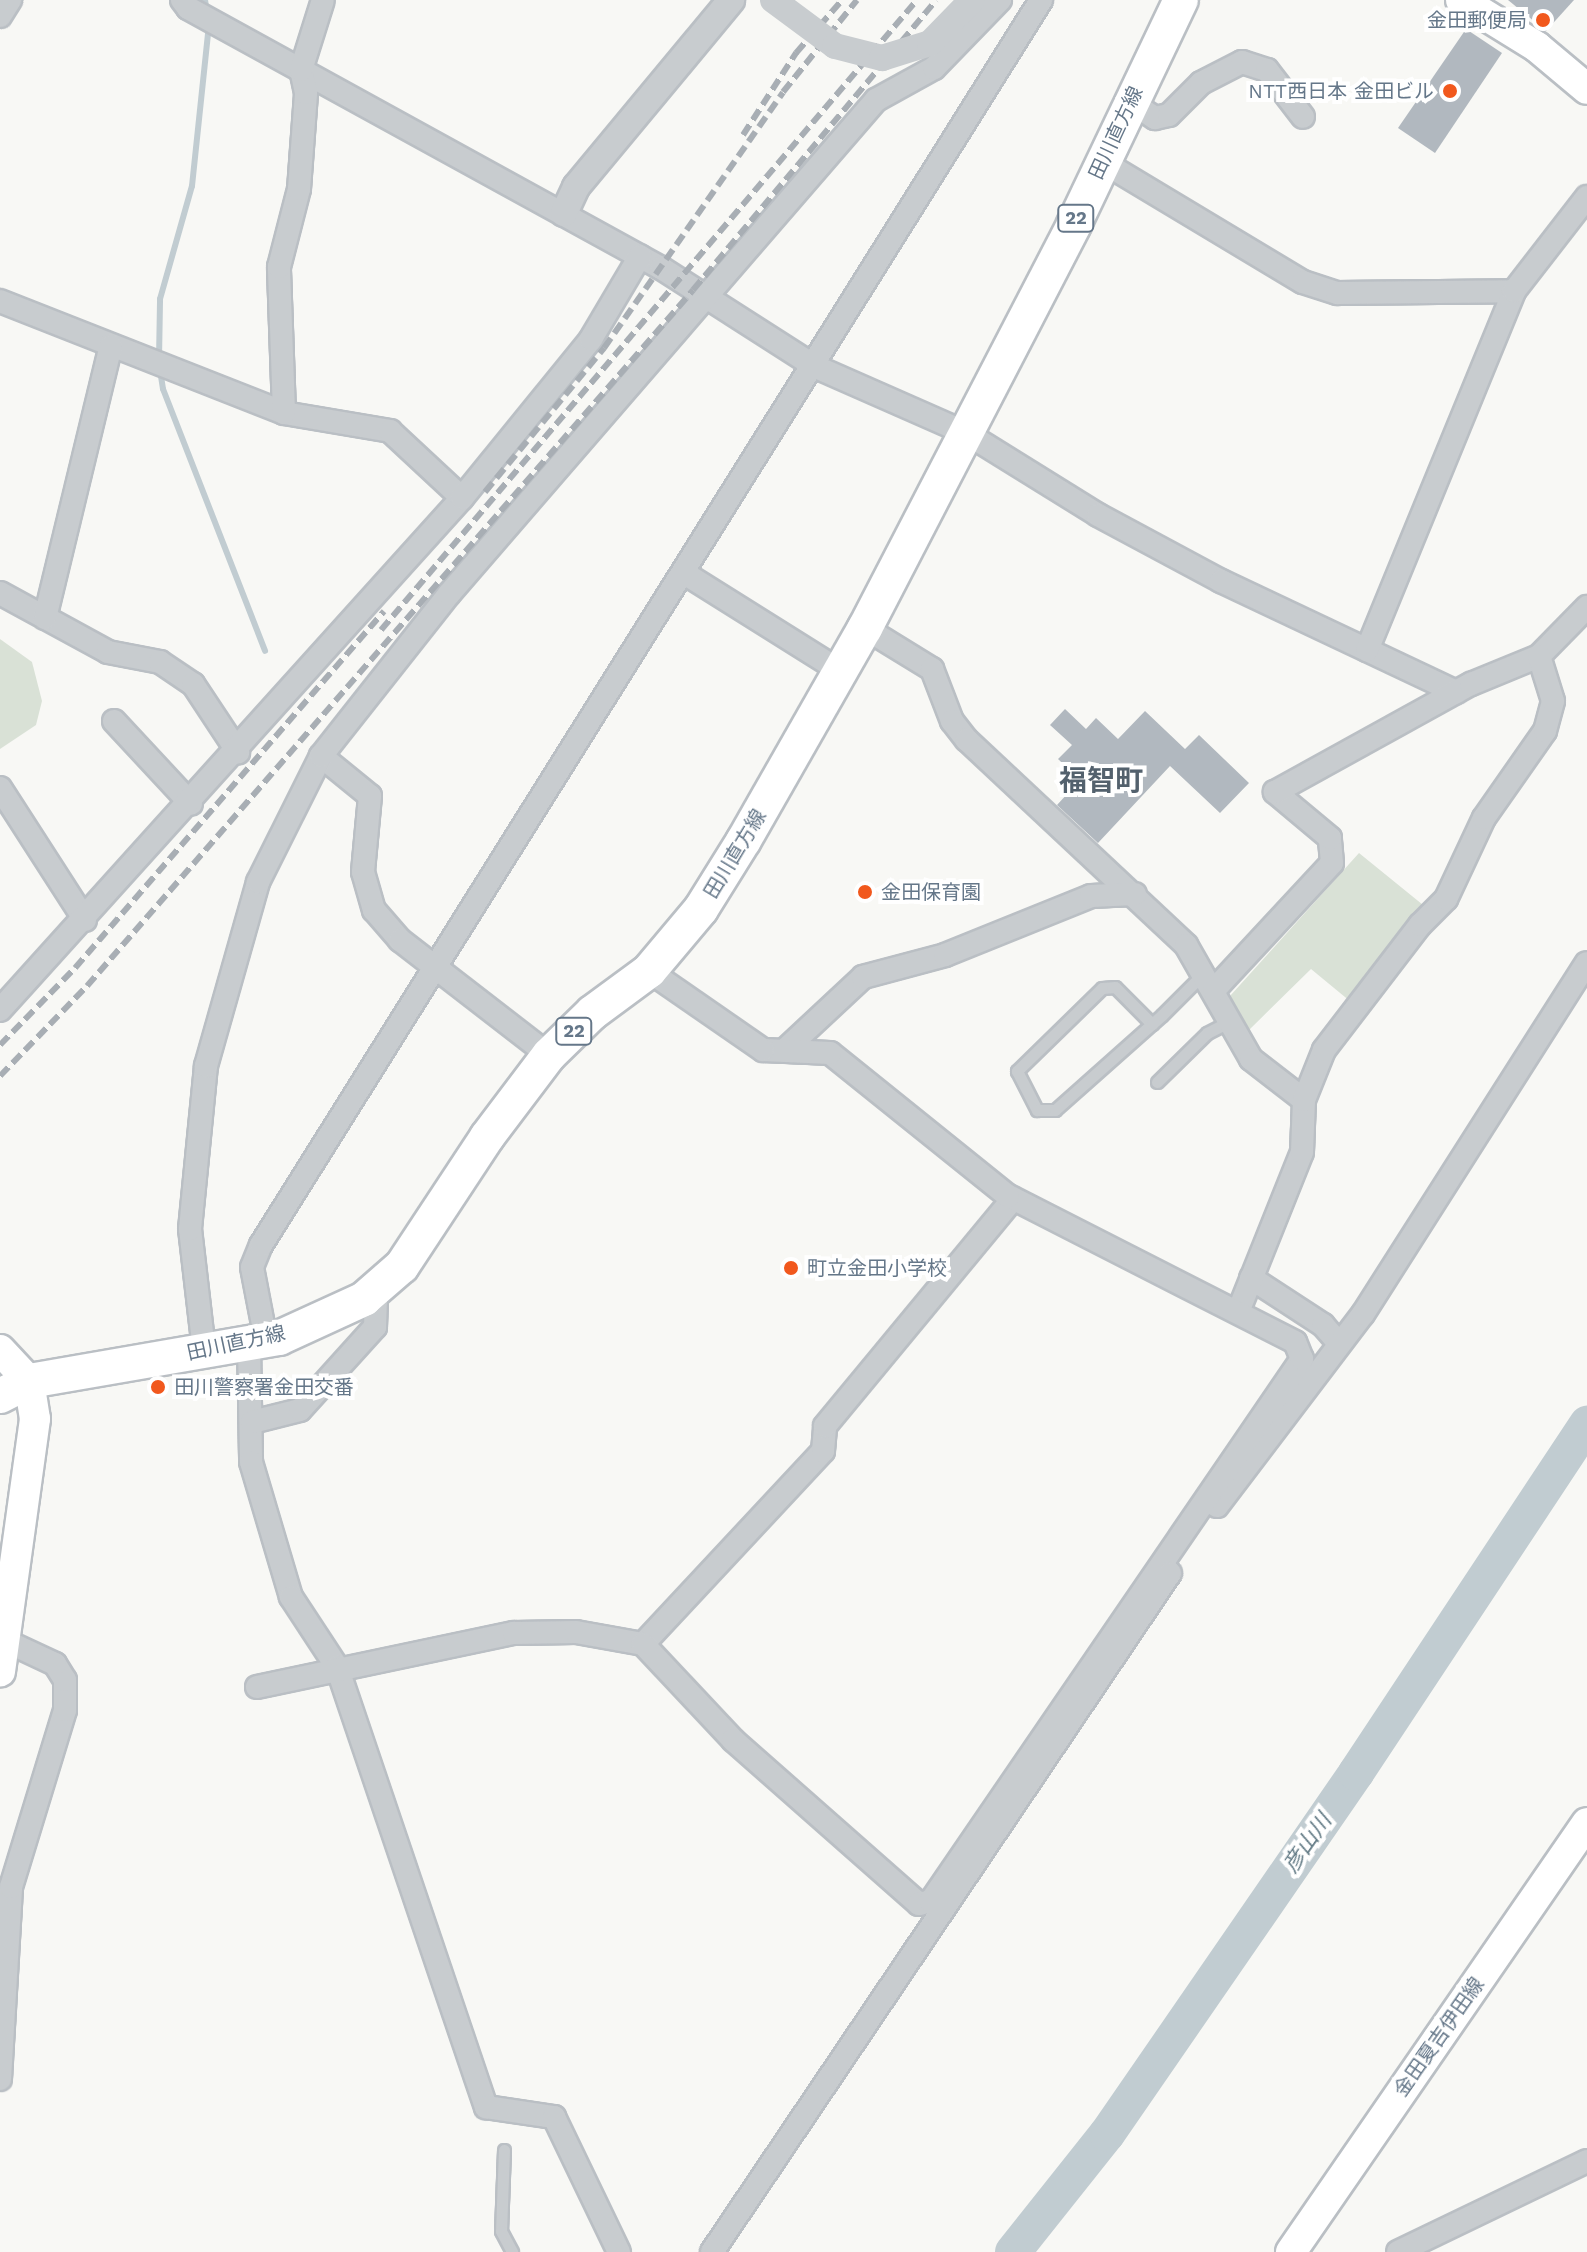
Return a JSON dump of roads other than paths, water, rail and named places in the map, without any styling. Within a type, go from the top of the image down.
[{"type":"main road","name":"田川直方線","points":[[15,1388],[258,1341],[364,1299],[402,1266],[549,1055],[592,1013],[649,971],[701,909],[865,628],[1103,162],[1181,0]]},
{"type":"main road","points":[[1461,0],[1537,47],[1587,89]]},
{"type":"main road","points":[[0,1350],[15,1388],[35,1419],[0,1672]]},
{"type":"main road","name":"金田夏吉伊田線","points":[[1291,2252],[1587,1823]]},
{"type":"street","points":[[0,16],[10,0]]},
{"type":"street","points":[[182,0],[188,8],[640,256],[814,366],[966,433],[1098,515],[1456,692]]},
{"type":"street","points":[[284,413],[279,267],[299,189],[306,93],[301,70],[323,0]]},
{"type":"street","points":[[564,213],[576,187],[731,0]]},
{"type":"street","points":[[773,0],[835,46],[882,58],[930,43],[972,0]]},
{"type":"street","points":[[204,1350],[190,1229],[206,1066],[240,932],[258,882],[321,756],[449,594],[876,100],[934,68],[1000,0]]},
{"type":"street","points":[[619,2252],[554,2117],[486,2107],[337,1667],[291,1597],[251,1462],[258,1341],[252,1267],[261,1245],[1041,0]]},
{"type":"street","points":[[1131,102],[1155,118],[1169,115],[1201,83],[1242,62],[1267,70],[1303,117]]},
{"type":"street","points":[[1103,162],[1303,282],[1337,293],[1514,291]]},
{"type":"street","points":[[1367,650],[1514,291],[1569,227],[1587,197]]},
{"type":"street","points":[[0,1010],[238,752],[462,498],[591,339],[640,256]]},
{"type":"street","points":[[0,301],[284,413],[390,431],[462,498]]},
{"type":"street","points":[[45,618],[111,346]]},
{"type":"street","points":[[684,573],[840,671]]},
{"type":"street","points":[[0,593],[108,652],[160,662],[193,684],[238,752]]},
{"type":"street","points":[[1209,982],[1332,863],[1330,838],[1275,792],[1456,692],[1539,656],[1585,613]]},
{"type":"street","points":[[865,628],[932,669],[952,721],[967,740],[1186,945],[1209,982],[1227,1023],[1251,1059],[1304,1100]]},
{"type":"street","points":[[1238,1312],[1302,1152],[1304,1100],[1324,1050],[1420,925],[1446,899],[1484,818],[1545,731],[1553,701],[1539,656]]},
{"type":"street","points":[[114,721],[191,804]]},
{"type":"street","points":[[321,756],[370,796],[363,872],[374,910],[400,940],[549,1055]]},
{"type":"street","points":[[0,788],[85,920]]},
{"type":"street","points":[[788,1047],[863,977],[945,955],[1091,896],[1135,894]]},
{"type":"street","points":[[257,1687],[337,1667],[514,1633],[576,1632],[643,1644],[733,1740],[919,1904],[931,1901],[1190,1543],[1338,1342],[1363,1314],[1587,963]]},
{"type":"street","points":[[649,971],[763,1050],[788,1047],[830,1053],[1013,1199],[1295,1342],[1302,1359],[712,2252]]},
{"type":"street","points":[[643,1644],[823,1451],[825,1426],[1013,1199]]},
{"type":"street","points":[[1251,1278],[1323,1325],[1338,1342]]},
{"type":"street","points":[[252,1422],[300,1410],[375,1327],[376,1289]]},
{"type":"street","points":[[0,2079],[11,1887],[61,1733],[65,1680],[55,1664],[6,1641]]},
{"type":"street","points":[[1398,2252],[1587,2161]]},
{"type":"lane","points":[[1152,1024],[1115,987],[1102,988],[1017,1071],[1037,1110],[1055,1110],[1152,1024],[1209,982]]},
{"type":"lane","points":[[1157,1082],[1207,1033],[1227,1023]]},
{"type":"lane","points":[[504,2150],[501,2231],[512,2252]]},
{"type":"waterway","points":[[205,0],[207,13]]},
{"type":"waterway","points":[[159,359],[160,299],[192,186],[209,24]]},
{"type":"waterway","points":[[160,370],[163,389],[265,651]]},
{"type":"waterway","name":"彦山川","points":[[1013,2252],[1107,2134],[1356,1773],[1587,1424]]},
{"type":"railway","points":[[743,135],[796,53],[842,0]]},
{"type":"railway","points":[[485,492],[604,348],[783,92],[857,0]]},
{"type":"railway","points":[[381,630],[917,0]]},
{"type":"railway","points":[[0,1076],[87,986],[693,290],[936,0]]},
{"type":"railway","points":[[0,1045],[75,968],[384,611]]},
{"type":"place","name":"金田郵便局","points":[[1543,20]]},
{"type":"place","name":"NTT西日本 金田ビル","points":[[1450,91]]},
{"type":"place","name":"金田保育園","points":[[865,892]]},
{"type":"place","name":"町立金田小学校","points":[[791,1268]]},
{"type":"place","name":"田川警察署金田交番","points":[[158,1387]]},
{"type":"district","name":"福智町","points":[[1101,781]]}]
